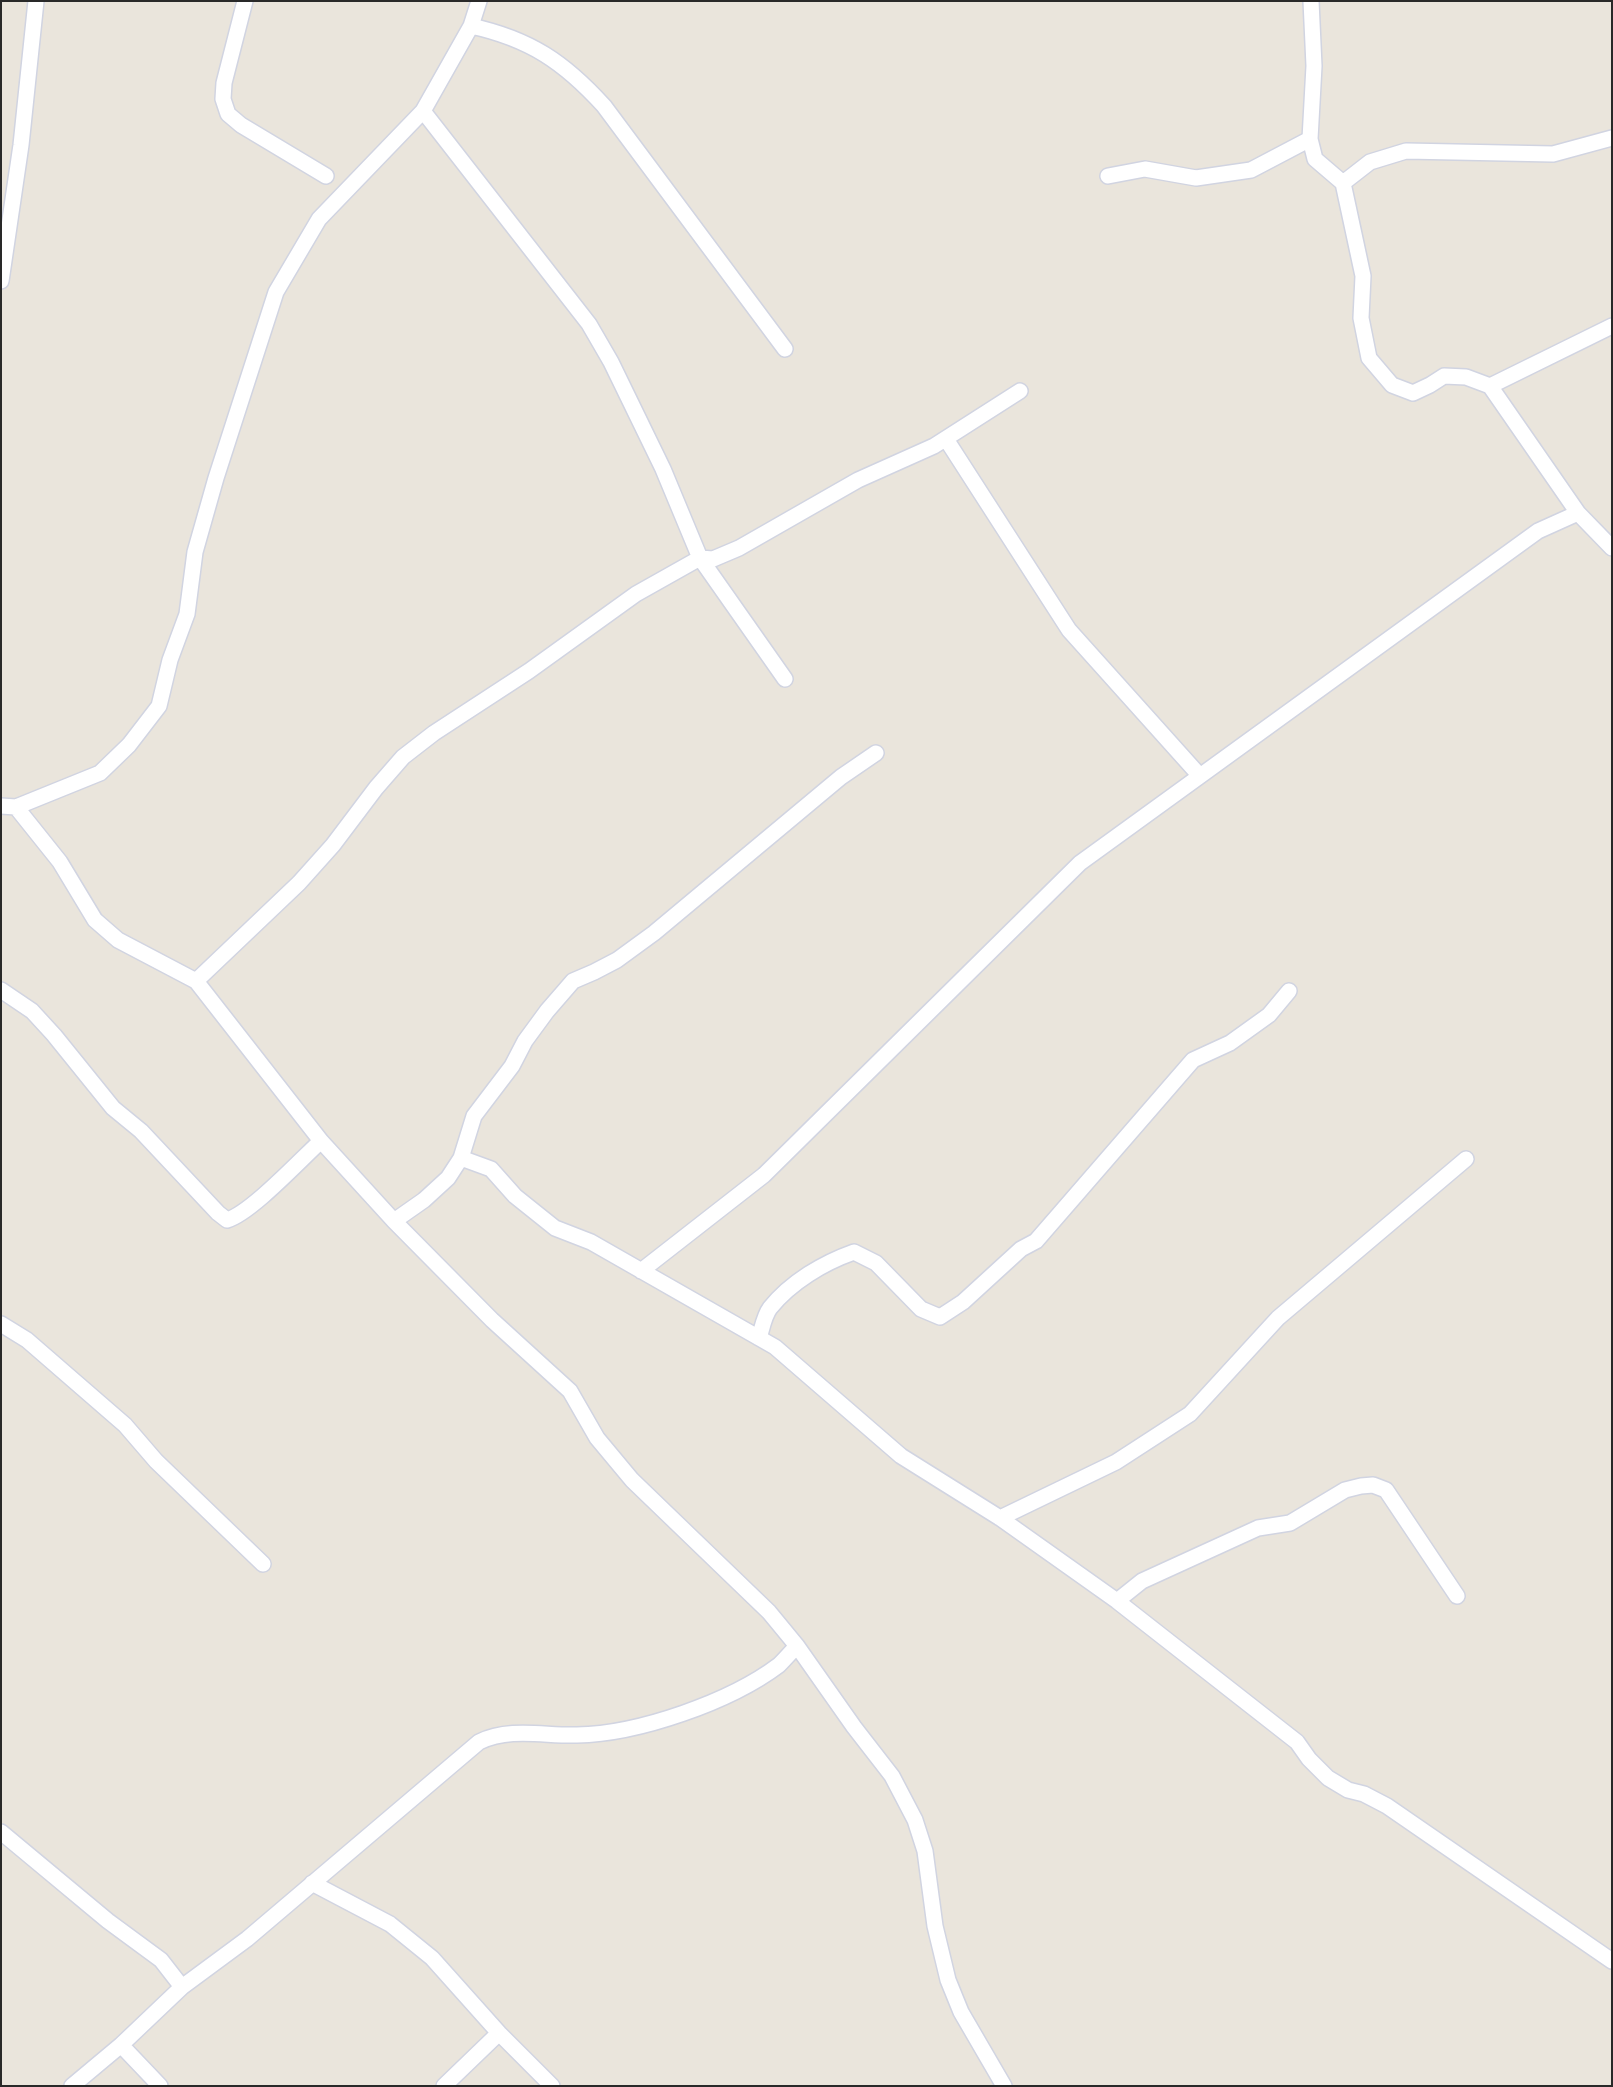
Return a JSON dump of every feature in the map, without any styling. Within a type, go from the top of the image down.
[{"type":"street","points":[[1,281],[21,145],[36,1]]},
{"type":"street","points":[[244,1],[224,83],[223,98],[228,114],[241,125],[326,176]]},
{"type":"street","points":[[479,1],[471,26],[422,111],[319,220],[276,292],[213,487],[195,552],[187,614],[170,660],[159,706],[129,745],[100,773],[9,807],[60,862],[95,920],[118,940],[196,981],[321,1141],[394,1221],[492,1320],[570,1391],[597,1438],[632,1480],[769,1612],[797,1646],[854,1727],[892,1776],[915,1820],[925,1851],[935,1926],[948,1980],[961,2012],[1004,2086]]},
{"type":"street","points":[[1311,1],[1314,66],[1310,139],[1315,158],[1343,183],[1363,276],[1361,318],[1369,358],[1392,385],[1413,393],[1444,376],[1466,377],[1490,386],[1578,513],[1612,548]]},
{"type":"street","points":[[471,26],[500,32],[533,46],[561,65],[586,86],[604,106],[785,349]]},
{"type":"street","points":[[422,111],[589,324],[611,362],[662,469],[700,558],[785,679]]},
{"type":"street","points":[[1343,183],[1370,162],[1406,151],[1553,154],[1612,138]]},
{"type":"street","points":[[1108,176],[1145,169],[1196,178],[1252,170],[1310,139]]},
{"type":"street","points":[[1490,386],[1612,326]]},
{"type":"street","points":[[196,981],[299,883],[333,845],[376,788],[403,757],[434,733],[529,671],[636,594],[700,558],[714,559],[731,552],[858,480],[946,439],[1020,391]]},
{"type":"street","points":[[946,439],[1069,630],[1200,776]]},
{"type":"street","points":[[641,1271],[764,1175],[1037,903],[1080,863],[1538,531],[1578,513]]},
{"type":"street","points":[[394,1221],[424,1200],[448,1178],[461,1158],[474,1116],[512,1066],[525,1041],[547,1011],[573,981],[616,960],[654,933],[841,776],[876,754]]},
{"type":"street","points":[[1,990],[32,1012],[113,1108],[141,1131],[218,1214],[227,1220],[237,1217],[251,1206],[321,1141]]},
{"type":"street","points":[[759,1338],[769,1310],[796,1283],[831,1260],[854,1252],[876,1263],[921,1309],[940,1317],[963,1302],[1021,1249],[1036,1241],[1193,1060],[1238,1037],[1269,1015],[1290,991]]},
{"type":"street","points":[[461,1158],[491,1169],[516,1196],[555,1228],[591,1242],[775,1347],[900,1456],[1000,1518],[1117,1600],[1297,1742],[1309,1759],[1328,1778],[1348,1790],[1364,1794],[1387,1806],[1612,1960]]},
{"type":"street","points":[[1000,1518],[1116,1462],[1190,1414],[1278,1318],[1466,1159]]},
{"type":"street","points":[[1,1324],[27,1340],[125,1425],[156,1461],[263,1564]]},
{"type":"street","points":[[1117,1600],[1142,1581],[1258,1528],[1290,1523],[1346,1490],[1373,1485],[1386,1490],[1457,1596]]},
{"type":"street","points":[[72,2086],[121,2045],[182,1987],[248,1939],[480,1742],[492,1736],[508,1733],[578,1736],[622,1729],[665,1718],[733,1693],[780,1664],[797,1646]]},
{"type":"street","points":[[1,1832],[108,1921],[161,1960],[182,1987]]},
{"type":"street","points":[[312,1883],[390,1924],[432,1958],[499,2033],[552,2086]]},
{"type":"street","points":[[444,2086],[499,2033]]},
{"type":"street","points":[[121,2045],[160,2086]]}]
